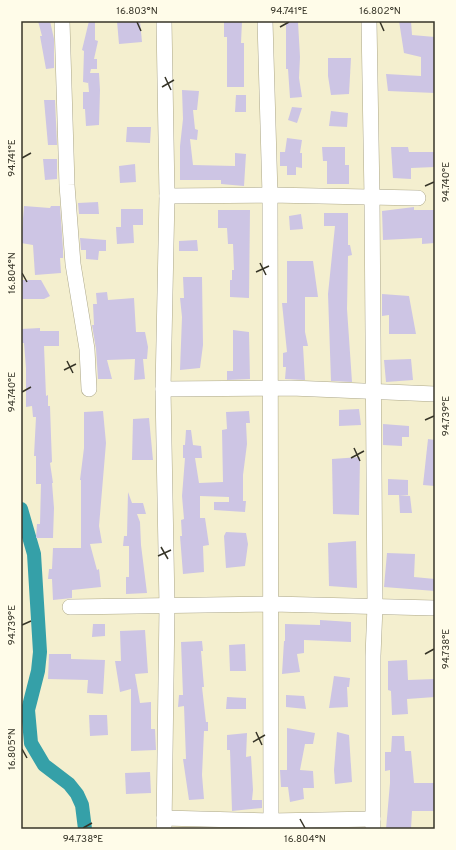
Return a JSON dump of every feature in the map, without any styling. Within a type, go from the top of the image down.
[{"type":"street","points":[[62,21],[67,185],[72,256],[87,349],[89,388]]},
{"type":"street","points":[[164,21],[167,196],[163,389],[167,606],[164,823],[271,825],[373,824],[373,656],[375,606],[374,391],[369,21]]},
{"type":"street","points":[[265,21],[270,195],[272,604],[271,825]]},
{"type":"street","points":[[167,196],[270,195],[418,198]]},
{"type":"street","points":[[163,389],[271,388],[435,394]]},
{"type":"street","points":[[70,607],[272,604],[435,608]]},
{"type":"building","points":[[38,21],[50,21],[54,39],[54,68],[46,69],[40,36],[42,36]]},
{"type":"building","points":[[89,21],[95,21],[95,40],[98,41],[94,59],[97,59],[97,69],[91,69],[90,73],[99,73],[99,125],[86,126],[85,109],[83,109],[83,92],[89,92],[88,81],[88,83],[83,82],[84,51],[82,50]]},
{"type":"building","points":[[117,21],[140,21],[142,42],[119,44]]},
{"type":"building","points":[[224,21],[242,21],[241,43],[244,43],[244,87],[227,87],[227,37],[224,37]]},
{"type":"building","points":[[399,21],[411,21],[412,35],[435,37],[435,93],[388,91],[386,74],[421,76],[421,57],[404,53]]},
{"type":"building","points":[[286,22],[298,22],[300,57],[299,78],[302,97],[290,98],[288,69],[286,69]]},
{"type":"building","points":[[328,58],[351,58],[349,94],[331,95],[328,76]]},
{"type":"building","points":[[182,90],[199,91],[197,110],[193,110],[195,129],[198,130],[197,140],[190,139],[193,165],[235,166],[235,153],[246,154],[244,186],[221,184],[221,180],[180,180],[180,146],[183,119]]},
{"type":"building","points":[[236,95],[246,95],[246,112],[235,112]]},
{"type":"building","points":[[44,100],[55,100],[57,145],[48,145]]},
{"type":"building","points":[[292,107],[302,108],[297,123],[288,120]]},
{"type":"building","points":[[331,111],[348,113],[347,127],[329,126]]},
{"type":"building","points":[[127,127],[151,127],[150,143],[126,142]]},
{"type":"building","points":[[287,138],[302,140],[300,153],[302,153],[302,168],[296,167],[296,175],[287,175],[287,166],[280,166],[280,152],[285,152]]},
{"type":"building","points":[[322,147],[345,147],[345,165],[349,165],[349,184],[327,184],[327,161],[323,161]]},
{"type":"building","points":[[391,147],[408,147],[409,152],[435,152],[435,167],[411,168],[411,179],[393,178]]},
{"type":"building","points":[[43,159],[57,159],[57,179],[45,180]]},
{"type":"building","points":[[135,164],[136,182],[120,183],[119,166]]},
{"type":"building","points":[[98,202],[99,214],[79,214],[78,203]]},
{"type":"building","points":[[24,206],[50,208],[51,206],[60,206],[63,249],[63,258],[60,258],[61,273],[35,275],[33,245],[21,243]]},
{"type":"building","points":[[414,207],[414,210],[435,210],[435,243],[422,244],[422,238],[383,240],[382,211]]},
{"type":"building","points":[[121,209],[143,209],[143,225],[133,225],[134,243],[117,244],[116,227],[121,227]]},
{"type":"building","points":[[218,210],[250,210],[249,298],[230,297],[230,280],[232,280],[232,270],[234,270],[233,244],[228,244],[227,228],[218,228]]},
{"type":"building","points":[[324,213],[348,213],[348,245],[350,245],[352,255],[348,256],[347,309],[352,382],[331,381],[328,294],[335,226],[324,226]]},
{"type":"building","points":[[301,214],[303,229],[290,230],[289,216]]},
{"type":"building","points":[[80,238],[106,240],[106,251],[99,251],[98,260],[86,259],[86,250],[81,250]]},
{"type":"building","points":[[197,240],[198,251],[179,251],[179,241]]},
{"type":"building","points":[[287,261],[313,261],[318,297],[305,297],[305,332],[308,346],[303,346],[305,380],[285,379],[286,367],[283,367],[283,353],[287,352],[282,303],[287,303]]},
{"type":"building","points":[[183,277],[202,277],[203,345],[200,368],[180,370],[182,317],[180,298],[184,298]]},
{"type":"building","points":[[21,280],[41,280],[50,296],[44,299],[21,299]]},
{"type":"building","points":[[107,292],[108,300],[134,298],[136,332],[145,332],[148,347],[147,359],[143,359],[145,379],[134,380],[135,359],[107,360],[112,379],[98,379],[96,349],[92,325],[94,325],[93,304],[97,304],[96,293]]},
{"type":"building","points":[[382,294],[409,296],[416,334],[389,334],[389,315],[382,316]]},
{"type":"building","points":[[40,328],[40,331],[59,331],[59,346],[44,346],[46,396],[48,395],[48,406],[50,406],[52,462],[50,463],[53,483],[54,508],[53,538],[36,538],[37,524],[40,524],[41,484],[36,484],[36,456],[34,456],[36,417],[33,417],[32,406],[26,407],[26,368],[24,343],[21,343],[21,329]]},
{"type":"building","points":[[233,330],[249,332],[250,379],[227,380],[227,371],[233,371]]},
{"type":"building","points":[[411,359],[413,380],[386,382],[384,360]]},
{"type":"building","points":[[359,409],[361,425],[339,426],[339,410]]},
{"type":"building","points":[[103,411],[106,443],[99,526],[102,543],[90,544],[97,570],[99,569],[101,587],[72,590],[72,598],[53,600],[52,579],[48,579],[49,569],[52,569],[53,548],[81,548],[80,480],[84,448],[84,412]]},
{"type":"building","points":[[249,411],[250,423],[246,423],[247,444],[243,475],[243,501],[246,501],[245,512],[214,510],[214,502],[229,502],[229,497],[200,496],[200,518],[205,518],[209,545],[203,546],[204,572],[183,574],[180,536],[182,536],[181,520],[184,519],[182,496],[185,458],[183,458],[183,445],[185,445],[186,430],[191,430],[193,445],[201,446],[202,458],[195,458],[199,483],[223,482],[222,430],[227,429],[226,412]]},
{"type":"building","points":[[149,418],[153,460],[132,460],[133,419]]},
{"type":"building","points":[[383,424],[409,426],[409,437],[402,437],[402,446],[383,445]]},
{"type":"building","points":[[428,439],[435,440],[435,486],[423,485]]},
{"type":"building","points":[[360,457],[359,515],[333,514],[332,459]]},
{"type":"building","points":[[388,479],[408,480],[408,495],[388,495]]},
{"type":"building","points":[[128,492],[132,503],[143,503],[146,514],[137,514],[140,522],[141,545],[147,593],[126,594],[126,577],[129,577],[129,546],[123,546],[124,536],[127,536]]},
{"type":"building","points":[[399,495],[410,496],[412,513],[400,513]]},
{"type":"building","points":[[226,532],[246,533],[248,544],[245,566],[226,568],[224,536]]},
{"type":"building","points":[[356,541],[357,588],[329,586],[328,543]]},
{"type":"building","points":[[387,553],[415,554],[414,577],[435,579],[435,591],[384,587]]},
{"type":"building","points":[[320,620],[351,622],[351,642],[304,640],[304,653],[297,654],[300,672],[282,674],[285,624],[320,625]]},
{"type":"building","points":[[93,624],[105,624],[105,636],[92,637]]},
{"type":"building","points":[[145,630],[148,673],[135,674],[140,703],[151,702],[151,729],[155,729],[156,750],[131,751],[131,689],[120,692],[115,661],[121,661],[120,631]]},
{"type":"building","points":[[202,641],[203,651],[201,651],[204,687],[202,687],[206,722],[208,722],[208,731],[204,731],[202,775],[204,799],[189,800],[183,759],[186,759],[184,706],[178,707],[179,695],[183,695],[181,642]]},
{"type":"building","points":[[245,644],[246,671],[230,671],[229,645]]},
{"type":"building","points":[[49,654],[71,654],[71,659],[105,660],[103,694],[87,693],[88,680],[48,679]]},
{"type":"building","points":[[407,660],[408,680],[435,679],[435,697],[407,699],[408,714],[392,715],[391,691],[388,690],[388,661]]},
{"type":"building","points":[[334,676],[350,678],[349,687],[347,687],[348,707],[329,708]]},
{"type":"building","points":[[286,695],[304,696],[306,709],[286,707]]},
{"type":"building","points":[[227,697],[246,698],[246,709],[226,709]]},
{"type":"building","points":[[89,715],[107,715],[108,735],[90,736]]},
{"type":"building","points":[[287,728],[315,733],[313,744],[305,744],[300,770],[313,771],[314,788],[303,788],[304,799],[290,802],[288,787],[281,787],[280,770],[287,770]]},
{"type":"building","points":[[337,732],[349,735],[352,782],[335,784],[334,770]]},
{"type":"building","points":[[247,733],[246,757],[251,756],[253,790],[252,800],[262,800],[262,808],[232,811],[230,750],[227,750],[227,735]]},
{"type":"building","points":[[392,736],[404,736],[405,751],[411,751],[414,783],[435,783],[435,811],[412,811],[411,829],[386,829],[390,770],[385,771],[385,752],[391,752]]},
{"type":"building","points":[[150,772],[151,793],[126,794],[125,773]]},
{"type":"waterway","points":[[21,509],[34,554],[40,652],[38,671],[28,710],[31,743],[44,765],[69,784],[77,794],[82,805],[85,829]]}]
